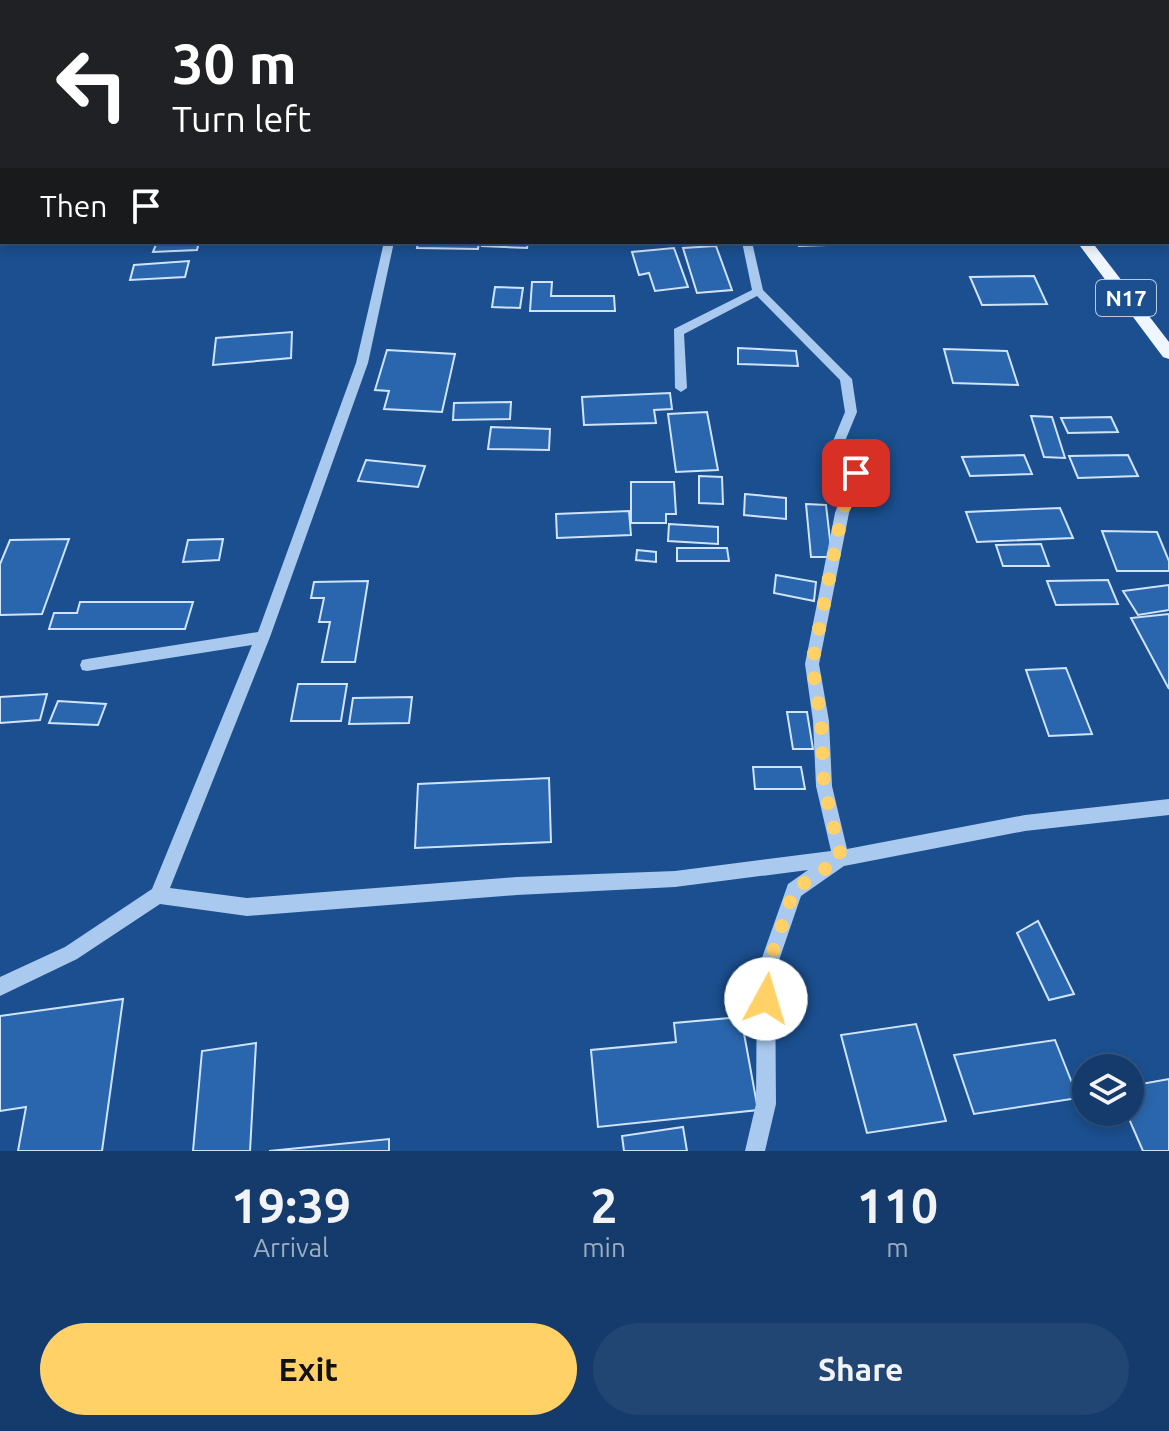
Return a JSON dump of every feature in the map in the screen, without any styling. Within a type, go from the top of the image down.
[{"type":"main road","name":"N17","points":[[1086,244],[1169,353]]},
{"type":"street","points":[[0,987],[71,953],[158,895],[263,637],[362,363],[389,244]]},
{"type":"street","points":[[747,244],[758,291],[846,379],[850,401],[851,412],[837,446],[856,473],[842,513],[812,664],[821,721],[824,786],[841,858]]},
{"type":"street","points":[[681,388],[678,332],[758,291]]},
{"type":"street","points":[[87,665],[263,637]]},
{"type":"street","points":[[158,895],[247,907],[517,886],[675,879],[841,858],[1025,823],[1169,807]]},
{"type":"street","points":[[755,1151],[766,1104],[766,972],[794,890],[841,858]]},
{"type":"building","points":[[156,244],[198,244],[197,250],[153,252]]},
{"type":"building","points":[[418,244],[479,244],[478,249],[417,248]]},
{"type":"building","points":[[482,244],[528,244],[527,248]]},
{"type":"building","points":[[798,244],[855,244],[799,246]]},
{"type":"building","points":[[716,246],[732,290],[697,293],[683,248]]},
{"type":"building","points":[[674,248],[688,287],[655,291],[649,273],[639,275],[632,252]]},
{"type":"building","points":[[189,261],[185,277],[130,280],[134,265]]},
{"type":"building","points":[[1034,276],[1047,304],[982,305],[970,277]]},
{"type":"building","points":[[532,282],[552,282],[551,296],[614,296],[615,311],[530,311]]},
{"type":"building","points":[[495,287],[523,288],[520,308],[492,307]]},
{"type":"building","points":[[292,332],[291,358],[213,365],[216,338]]},
{"type":"building","points":[[738,348],[796,351],[798,366],[738,364]]},
{"type":"building","points":[[944,349],[1007,351],[1018,385],[953,383]]},
{"type":"building","points":[[387,350],[455,354],[442,412],[384,409],[389,391],[375,390]]},
{"type":"building","points":[[670,393],[672,409],[654,410],[656,423],[584,425],[582,397]]},
{"type":"building","points":[[511,402],[510,419],[453,420],[454,403]]},
{"type":"building","points":[[707,412],[718,470],[676,472],[668,414]]},
{"type":"building","points":[[1031,416],[1052,417],[1065,458],[1044,457]]},
{"type":"building","points":[[1111,417],[1118,432],[1068,433],[1061,418]]},
{"type":"building","points":[[491,427],[550,429],[549,450],[488,449]]},
{"type":"building","points":[[1024,455],[1032,474],[970,476],[962,457]]},
{"type":"building","points":[[1128,455],[1138,476],[1078,478],[1069,456]]},
{"type":"building","points":[[366,460],[425,466],[418,487],[358,481]]},
{"type":"building","points":[[699,476],[722,477],[723,504],[699,503]]},
{"type":"building","points":[[631,482],[674,482],[676,514],[666,514],[666,523],[631,523]]},
{"type":"building","points":[[745,494],[786,498],[786,519],[744,515]]},
{"type":"building","points":[[806,504],[826,505],[832,557],[811,557]]},
{"type":"building","points":[[1060,508],[1073,538],[977,542],[966,512]]},
{"type":"building","points":[[629,511],[631,535],[557,538],[556,514]]},
{"type":"building","points":[[669,524],[718,527],[718,544],[668,541]]},
{"type":"building","points":[[1102,531],[1157,532],[1169,561],[1169,571],[1117,571]]},
{"type":"building","points":[[69,539],[42,614],[0,615],[0,564],[10,540]]},
{"type":"building","points":[[223,539],[219,560],[183,562],[188,540]]},
{"type":"building","points":[[1041,544],[1049,566],[1003,566],[996,545]]},
{"type":"building","points":[[677,548],[727,548],[729,561],[677,561]]},
{"type":"building","points":[[637,550],[656,552],[656,562],[636,560]]},
{"type":"building","points":[[776,575],[816,582],[814,601],[774,593]]},
{"type":"building","points":[[1108,580],[1118,604],[1056,605],[1047,581]]},
{"type":"building","points":[[368,581],[355,662],[322,662],[330,622],[319,622],[324,598],[311,598],[314,582]]},
{"type":"building","points":[[1169,585],[1169,610],[1138,615],[1123,591]]},
{"type":"building","points":[[80,602],[193,602],[185,629],[49,629],[54,613],[77,613]]},
{"type":"building","points":[[1169,614],[1169,689],[1131,618]]},
{"type":"building","points":[[1066,668],[1092,734],[1049,736],[1026,670]]},
{"type":"building","points":[[298,684],[347,684],[341,721],[291,721]]},
{"type":"building","points":[[47,694],[40,720],[0,723],[0,697]]},
{"type":"building","points":[[412,697],[409,723],[349,724],[353,698]]},
{"type":"building","points":[[58,701],[106,704],[98,725],[49,723]]},
{"type":"building","points":[[787,712],[807,712],[813,749],[793,749]]},
{"type":"building","points":[[753,767],[801,767],[805,789],[755,789]]},
{"type":"building","points":[[549,778],[551,842],[415,848],[418,784]]},
{"type":"building","points":[[1038,921],[1074,994],[1049,1000],[1017,933]]},
{"type":"building","points":[[123,999],[102,1151],[18,1151],[26,1107],[0,1111],[0,1016]]},
{"type":"building","points":[[741,1017],[758,1110],[598,1127],[591,1050],[676,1042],[674,1023]]},
{"type":"building","points":[[916,1024],[946,1121],[867,1133],[841,1035]]},
{"type":"building","points":[[1055,1040],[1072,1083],[1072,1099],[974,1114],[954,1055]]},
{"type":"building","points":[[256,1043],[250,1151],[193,1151],[202,1051]]},
{"type":"building","points":[[1169,1079],[1169,1151],[1143,1151],[1132,1126],[1144,1126],[1144,1083]]},
{"type":"building","points":[[683,1127],[687,1151],[624,1151],[622,1136]]},
{"type":"building","points":[[389,1139],[389,1151],[269,1151]]},
{"type":"route","points":[[766,999],[766,972],[794,890],[841,858],[824,786],[821,721],[812,664],[842,513],[856,473]]}]
